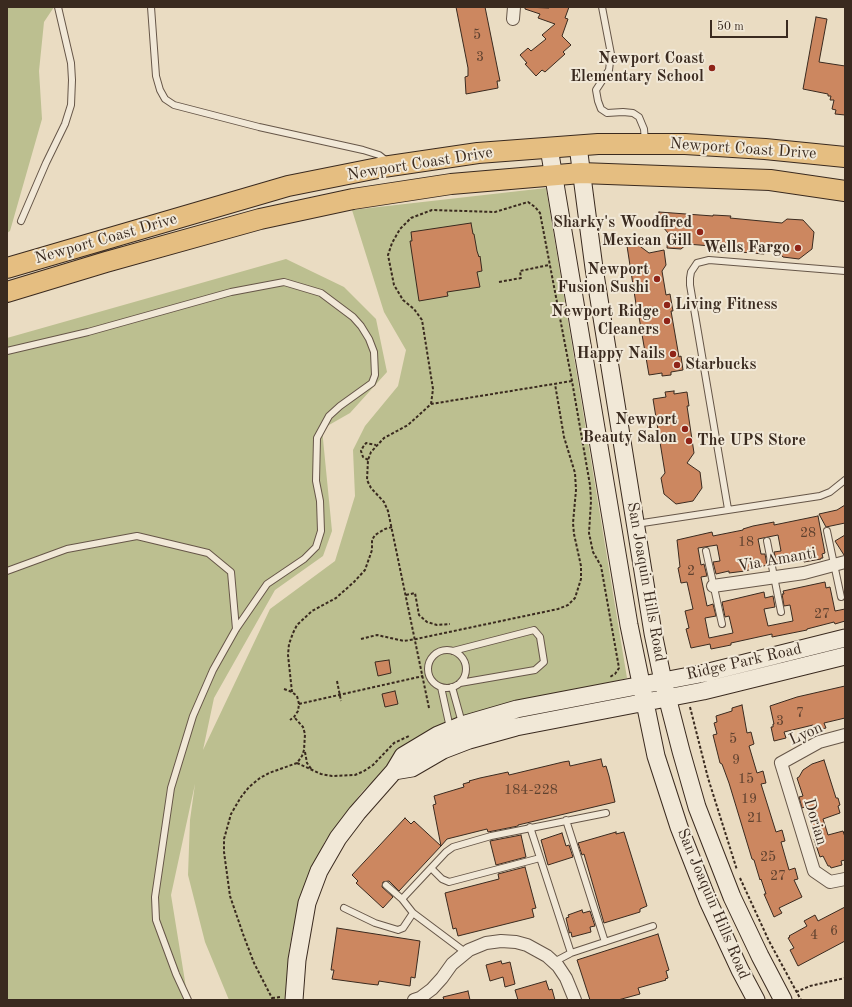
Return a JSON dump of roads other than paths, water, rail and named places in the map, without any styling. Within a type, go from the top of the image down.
[{"type":"main road","name":"Newport Coast Drive","points":[[7,268],[288,186],[392,165],[478,153],[578,146],[685,144],[758,148],[845,157]]},
{"type":"main road","name":"San Joaquin Hills Road","points":[[578,146],[594,268],[663,681],[697,807],[732,896],[760,956],[787,997]]},
{"type":"main road","name":"San Joaquin Hills Road","points":[[549,148],[629,625],[656,756],[680,827],[708,901],[740,970],[756,1000]]},
{"type":"main road","name":"Newport Coast Drive","points":[[7,292],[106,262],[260,219],[353,199],[451,184],[581,173],[770,180],[845,191]]},
{"type":"main road","name":"Ridge Park Road","points":[[294,1000],[297,960],[307,904],[319,871],[338,838],[357,813],[394,771],[403,756],[438,735],[456,727],[517,709],[705,673],[845,638]]},
{"type":"main road","name":"Ridge Park Road","points":[[394,771],[412,768],[443,750],[491,733],[686,694],[845,656]]},
{"type":"street","name":"Via Amanti","points":[[714,586],[804,572],[840,564]]},
{"type":"street","name":"Lyon","points":[[780,763],[819,742],[845,735]]},
{"type":"street","name":"Dorian","points":[[780,763],[814,871],[830,882],[845,879]]},
{"type":"street","points":[[414,1000],[420,998],[432,989],[452,964],[466,952],[486,943],[501,941],[516,942],[537,950],[554,962],[566,978],[575,1000]]},
{"type":"lane","points":[[21,221],[65,124],[71,105],[71,63],[58,7]]},
{"type":"lane","points":[[151,7],[156,76],[160,90],[165,99],[174,105],[259,127],[363,150],[379,155],[392,165]]},
{"type":"lane","points":[[602,7],[611,54],[609,70],[596,90],[598,101],[602,109],[608,113],[633,113],[639,117],[644,129],[646,144]]},
{"type":"lane","points":[[728,509],[691,289],[691,272],[697,264],[709,260],[845,271]]},
{"type":"lane","points":[[7,351],[88,332],[231,292],[284,282],[321,293],[353,317],[362,326],[370,339],[374,352],[375,375],[372,383],[340,406],[329,416],[317,438],[316,481],[320,501],[321,531],[316,547],[304,559],[267,584],[236,629],[213,670],[193,716],[171,788],[155,896],[156,920],[176,974],[188,1000]]},
{"type":"lane","points":[[636,524],[820,496],[830,492],[845,480]]},
{"type":"lane","points":[[827,531],[840,564],[841,597]]},
{"type":"lane","points":[[7,571],[67,549],[137,536],[208,553],[231,572],[236,629]]},
{"type":"lane","points":[[767,541],[781,612]]},
{"type":"lane","points":[[706,551],[722,624]]},
{"type":"lane","points":[[453,651],[534,630],[540,637],[544,662],[534,670],[460,683],[452,688],[441,687],[434,683],[430,677],[428,670],[429,663],[433,656],[438,652],[446,650],[453,651],[460,655],[465,661],[466,669],[464,677],[460,683]]},
{"type":"lane","points":[[441,687],[456,727]]},
{"type":"lane","points":[[452,688],[456,727]]},
{"type":"lane","points":[[402,899],[446,852],[453,847],[530,827],[606,813]]},
{"type":"lane","points":[[566,820],[605,942]]},
{"type":"lane","points":[[530,827],[571,953]]},
{"type":"lane","points":[[431,868],[442,879],[450,882],[540,858]]},
{"type":"lane","points":[[386,885],[402,899],[413,913],[466,952]]},
{"type":"lane","points":[[344,908],[375,923],[398,930],[403,928],[413,913]]},
{"type":"lane","points":[[554,962],[571,953],[653,926]]},
{"type":"place","name":"Newport Coast Elementary School","points":[[712,68]]},
{"type":"place","name":"Sharky's Woodfired Mexican Gill","points":[[700,232]]},
{"type":"place","name":"Wells Fargo","points":[[798,248]]},
{"type":"place","name":"Newport Fusion Sushi","points":[[657,279]]},
{"type":"place","name":"Living Fitness","points":[[667,305]]},
{"type":"place","name":"Newport Ridge Cleaners","points":[[667,321]]},
{"type":"place","name":"Happy Nails","points":[[673,354]]},
{"type":"place","name":"Starbucks","points":[[677,365]]},
{"type":"place","name":"Newport Beauty Salon","points":[[685,429]]},
{"type":"place","name":"The UPS Store","points":[[689,441]]}]
